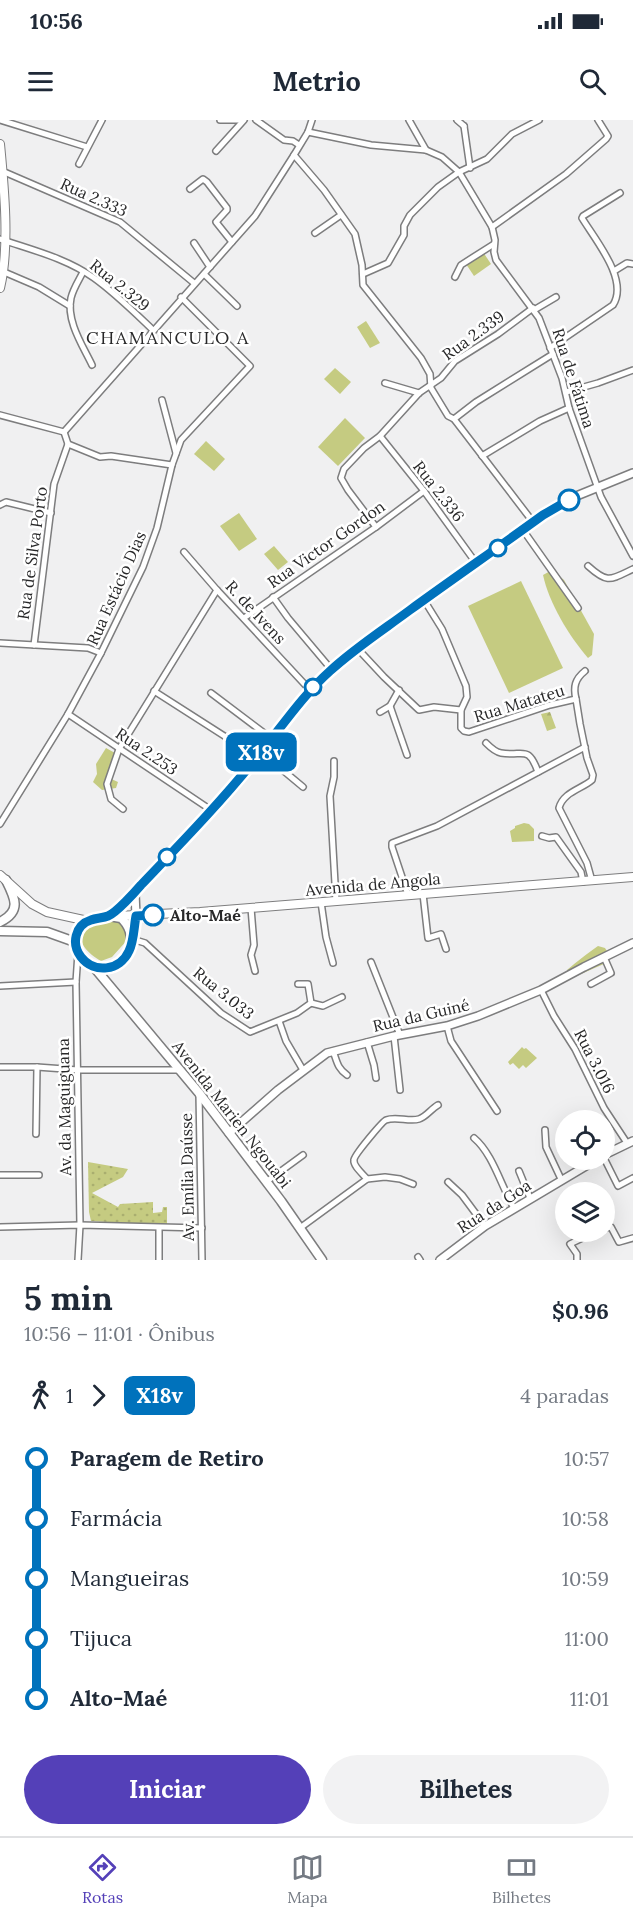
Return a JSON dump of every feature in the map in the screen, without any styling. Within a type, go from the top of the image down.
[{"type":"main road","points":[[0,144],[4,272],[0,288]]},
{"type":"main road","name":"Avenida de Angola","points":[[113,916],[158,915],[633,877]]},
{"type":"main road","points":[[3,878],[32,904],[47,912],[88,921]]},
{"type":"main road","points":[[0,922],[9,918],[15,908],[15,898],[3,878]]},
{"type":"main road","points":[[132,939],[125,922],[113,916],[88,921],[81,925],[75,942],[78,953],[87,963],[102,969],[111,968],[122,962],[129,951],[132,939],[136,916]]},
{"type":"main road","points":[[0,931],[46,932],[75,942]]},
{"type":"main road","name":"Avenida Marien Ngouabi","points":[[93,966],[199,1092],[322,1260]]},
{"type":"main road","points":[[111,968],[109,977],[112,991]]},
{"type":"street","points":[[0,120],[87,147]]},
{"type":"street","points":[[79,164],[102,120]]},
{"type":"street","points":[[220,120],[243,120]]},
{"type":"street","points":[[216,151],[243,120]]},
{"type":"street","points":[[256,120],[284,140],[293,141],[299,145]]},
{"type":"street","points":[[409,120],[426,150]]},
{"type":"street","points":[[458,120],[464,126],[470,168]]},
{"type":"street","points":[[464,126],[471,120]]},
{"type":"street","points":[[363,274],[388,263],[404,235],[404,226],[410,215],[438,187],[459,172],[487,159],[512,134],[539,120]]},
{"type":"street","points":[[492,227],[566,174],[606,139],[608,136],[606,131],[598,120]]},
{"type":"street","points":[[64,432],[255,216],[308,132],[310,121]]},
{"type":"street","name":"Rua de Fátima","points":[[308,132],[371,145],[426,150],[442,157],[459,172],[492,227],[496,260],[539,318],[566,392],[568,408],[601,496],[633,556]]},
{"type":"street","points":[[294,155],[324,190],[355,234],[363,274],[362,282],[421,358],[430,374],[431,388],[448,416],[454,419],[533,522]]},
{"type":"street","name":"Rua 2.333","points":[[2,171],[120,222],[194,284]]},
{"type":"street","points":[[190,189],[204,179],[207,182],[227,208],[216,222],[232,242]]},
{"type":"street","points":[[550,348],[613,305],[618,293],[614,271],[583,216],[620,194]]},
{"type":"street","points":[[315,233],[341,215]]},
{"type":"street","name":"Rua 2.329","points":[[2,240],[40,252],[94,278],[153,330]]},
{"type":"street","points":[[194,243],[210,267]]},
{"type":"street","points":[[455,277],[461,265],[494,244]]},
{"type":"street","points":[[614,271],[627,263],[633,264]]},
{"type":"street","points":[[4,272],[39,287],[70,306]]},
{"type":"street","points":[[83,272],[71,296],[70,306],[78,336],[92,365]]},
{"type":"street","points":[[204,274],[237,306]]},
{"type":"street","name":"Rua Estácio Dias","points":[[0,824],[68,714],[143,567],[158,528],[172,465],[181,440],[249,366],[181,297]]},
{"type":"street","name":"Rua 2.339","points":[[376,527],[341,478],[344,469],[364,448],[380,436],[419,393],[441,378],[455,361],[533,309],[556,297]]},
{"type":"street","points":[[454,419],[476,402],[553,354]]},
{"type":"street","points":[[566,392],[633,370]]},
{"type":"street","points":[[385,383],[419,393]]},
{"type":"street","points":[[162,400],[176,453]]},
{"type":"street","points":[[482,456],[540,421],[568,408]]},
{"type":"street","points":[[0,415],[64,432]]},
{"type":"street","points":[[64,432],[68,444],[97,457],[111,456],[172,465]]},
{"type":"street","name":"Rua 2.336","points":[[380,436],[424,491],[476,563]]},
{"type":"street","name":"Rua de Silva Porto","points":[[34,645],[54,484],[68,444]]},
{"type":"street","points":[[113,916],[211,810],[259,755],[311,689],[331,669],[533,522],[569,500],[633,473]]},
{"type":"street","name":"Rua Victor Gordon","points":[[243,618],[376,527],[424,491]]},
{"type":"street","points":[[0,505],[6,502],[51,513]]},
{"type":"street","points":[[523,530],[578,608]]},
{"type":"street","name":"R. de Ivens","points":[[184,552],[311,689]]},
{"type":"street","points":[[588,566],[600,577],[607,579],[633,569]]},
{"type":"street","points":[[123,808],[111,799],[107,784],[119,749],[217,590]]},
{"type":"street","points":[[273,597],[331,669]]},
{"type":"street","points":[[357,648],[419,710],[434,707],[461,710],[467,696],[466,686],[442,629],[424,600]]},
{"type":"street","points":[[0,643],[88,648],[101,653]]},
{"type":"street","points":[[576,699],[576,681],[585,671]]},
{"type":"street","points":[[380,712],[390,706],[399,690]]},
{"type":"street","points":[[154,691],[259,755],[303,787]]},
{"type":"street","points":[[211,693],[272,739]]},
{"type":"street","name":"Rua Matateu","points":[[461,710],[461,728],[469,732],[550,705],[576,699],[592,780],[568,794],[560,802],[559,807],[587,863],[592,881]]},
{"type":"street","points":[[390,706],[407,755]]},
{"type":"street","name":"Rua 2.253","points":[[68,714],[211,810]]},
{"type":"street","points":[[486,742],[499,753],[527,754],[533,758],[538,772]]},
{"type":"street","points":[[408,895],[392,847],[393,843],[437,826],[585,747]]},
{"type":"street","points":[[334,761],[334,777],[330,796],[336,901]]},
{"type":"street","points":[[542,836],[556,837],[580,872],[582,882]]},
{"type":"street","points":[[135,892],[136,916]]},
{"type":"street","points":[[423,894],[428,938],[441,933],[446,949]]},
{"type":"street","points":[[321,902],[326,937],[333,963]]},
{"type":"street","points":[[251,908],[254,945],[251,955],[255,971]]},
{"type":"street","name":"Rua 3.033","points":[[132,939],[146,943],[221,1013],[250,1032],[297,1013],[311,1003]]},
{"type":"street","name":"Rua da Guiné","points":[[229,1133],[259,1105],[327,1053],[397,1035],[447,1026],[488,1013],[541,990],[633,943]]},
{"type":"street","name":"Av. da Maguiguana","points":[[78,953],[76,982],[80,1225],[78,1260]]},
{"type":"street","points":[[591,984],[611,973],[604,957]]},
{"type":"street","points":[[371,962],[397,1035],[400,1090]]},
{"type":"street","points":[[0,986],[76,982]]},
{"type":"street","points":[[298,984],[308,984],[311,1003],[322,1006],[342,997]]},
{"type":"street","name":"Rua 3.016","points":[[541,990],[575,1049],[604,1108],[630,1142]]},
{"type":"street","points":[[279,1021],[286,1041],[303,1070]]},
{"type":"street","points":[[447,1026],[451,1041],[497,1111]]},
{"type":"street","points":[[367,1042],[376,1078]]},
{"type":"street","points":[[333,1051],[336,1064],[347,1075]]},
{"type":"street","points":[[0,1067],[181,1070]]},
{"type":"street","points":[[36,1134],[37,1067]]},
{"type":"street","name":"Av. Emília Daússe","points":[[199,1092],[202,1260]]},
{"type":"street","points":[[367,1179],[355,1165],[354,1160],[356,1154],[376,1133],[382,1122],[389,1118],[418,1119],[438,1106]]},
{"type":"street","points":[[545,1130],[546,1147],[561,1179]]},
{"type":"street","points":[[477,1138],[514,1208]]},
{"type":"street","points":[[615,1151],[630,1142]]},
{"type":"street","points":[[266,1182],[303,1155]]},
{"type":"street","name":"Rua da Goa","points":[[440,1260],[485,1226],[578,1170]]},
{"type":"street","points":[[610,1170],[618,1186],[633,1178]]},
{"type":"street","points":[[519,1171],[530,1198]]},
{"type":"street","points":[[0,1175],[39,1174]]},
{"type":"street","points":[[300,1228],[367,1179],[385,1177],[413,1184]]},
{"type":"street","points":[[448,1182],[462,1195],[485,1226]]},
{"type":"street","points":[[0,1227],[80,1225],[202,1228]]},
{"type":"street","points":[[159,1228],[159,1260]]},
{"type":"street","points":[[615,1234],[619,1242],[633,1238]]},
{"type":"street","points":[[574,1242],[570,1244],[577,1254],[577,1260]]},
{"type":"green space","points":[[483,252],[491,264],[474,276],[466,264]]},
{"type":"green space","points":[[366,321],[380,343],[370,348],[357,327]]},
{"type":"green space","points":[[335,368],[351,382],[340,394],[324,379]]},
{"type":"green space","points":[[345,418],[365,438],[338,466],[318,447]]},
{"type":"green space","points":[[206,441],[225,459],[214,471],[194,454]]},
{"type":"green space","points":[[239,513],[257,539],[239,551],[220,526]]},
{"type":"green space","points":[[274,546],[288,562],[278,570],[264,554]]},
{"type":"green space","points":[[552,570],[564,580],[594,634],[592,655],[588,658],[567,629],[550,597],[543,575]]},
{"type":"green space","points":[[521,581],[563,668],[509,693],[468,606]]},
{"type":"green space","points":[[550,712],[556,728],[547,731],[541,714]]},
{"type":"green space","points":[[106,748],[115,753],[107,777],[118,782],[116,788],[102,790],[93,782],[97,774],[96,764]]},
{"type":"green space","points":[[524,823],[534,829],[534,841],[512,842],[510,831],[515,826]]},
{"type":"green space","points":[[115,919],[125,924],[129,938],[112,957],[101,961],[84,947],[81,937],[96,922]]},
{"type":"green space","points":[[598,946],[605,948],[610,956],[605,959],[606,963],[572,978],[567,970]]},
{"type":"green space","points":[[522,1047],[537,1058],[526,1068],[523,1065],[519,1069],[513,1063],[510,1065],[508,1062]]},
{"type":"green space","points":[[88,1162],[128,1169],[123,1177],[92,1193],[118,1207],[120,1204],[153,1202],[153,1213],[162,1212],[163,1207],[167,1207],[167,1226],[91,1221]]},
{"type":"bus line","name":"X18v","points":[[153,915],[136,916],[129,951],[122,962],[111,968],[102,969],[93,966],[82,959],[78,953],[75,942],[81,925],[109,916],[135,892],[257,758],[310,690],[331,669],[543,515],[569,500]]},
{"type":"place","name":"Alto-Maé","points":[[153,915]]},
{"type":"district","name":"CHAMANCULO A","points":[[168,337]]}]
